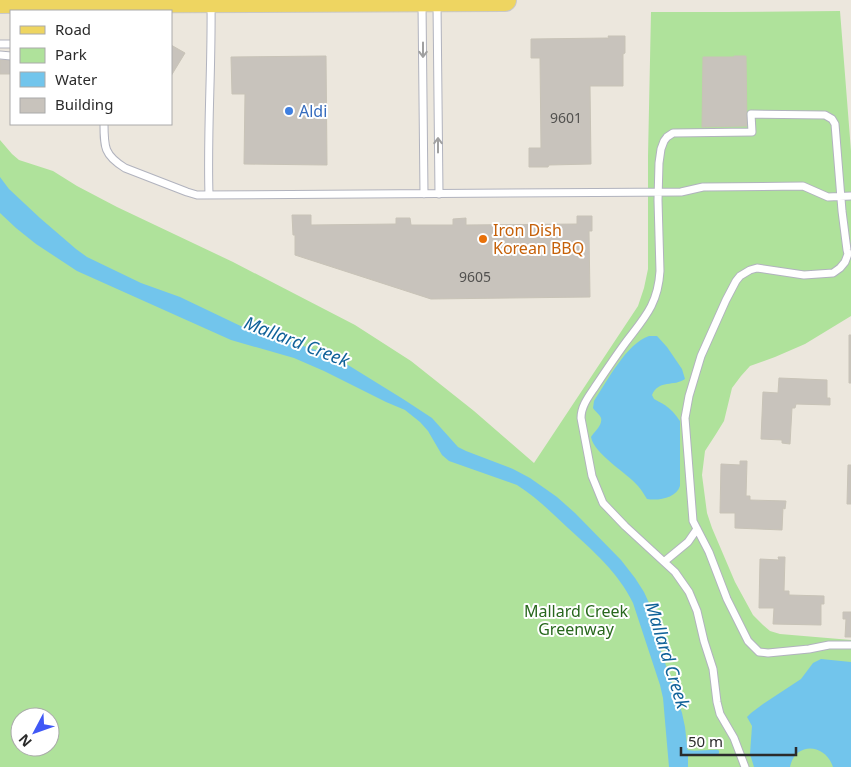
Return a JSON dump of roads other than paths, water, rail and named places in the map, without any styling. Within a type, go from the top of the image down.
[{"type":"main road","points":[[0,2],[102,6],[212,0],[505,0]]},
{"type":"lane","points":[[209,195],[208,129],[212,0]]},
{"type":"lane","points":[[424,194],[430,1]]},
{"type":"lane","points":[[430,1],[438,194]]},
{"type":"lane","points":[[745,767],[734,738],[720,714],[714,674],[697,611],[689,592],[681,579],[665,561],[625,526],[603,503],[592,476],[581,418],[586,400],[614,358],[641,324],[654,302],[660,279],[658,163],[661,149],[667,137],[673,132],[752,132],[751,114],[820,115],[828,116],[834,121],[840,197],[848,254],[845,262],[833,273],[828,274],[804,275],[757,268],[740,276],[732,288],[706,344],[697,368],[685,413],[694,524],[709,552],[736,618],[748,641],[759,652],[768,654],[809,650],[829,645],[851,645]]},
{"type":"lane","points":[[104,125],[106,150],[117,163],[125,168],[197,195],[681,192],[703,187],[803,186],[824,196],[851,196]]},
{"type":"lane","points":[[665,561],[688,542],[697,529]]},
{"type":"water","points":[[0,177],[9,189],[40,218],[87,257],[141,283],[180,297],[249,330],[325,353],[348,365],[432,418],[458,447],[513,469],[530,478],[557,497],[621,560],[644,592],[649,603],[659,645],[682,713],[688,767],[669,767],[663,698],[660,685],[633,603],[627,592],[620,581],[587,545],[544,505],[517,485],[449,461],[442,455],[428,431],[405,410],[294,358],[231,340],[77,271],[36,244],[0,213]]},
{"type":"water","points":[[649,336],[657,336],[667,347],[682,369],[685,379],[663,385],[655,390],[652,395],[654,399],[671,410],[680,421],[680,486],[671,496],[657,500],[647,499],[633,481],[604,457],[593,443],[591,437],[600,426],[601,421],[593,408],[594,401],[625,354],[641,340]]},
{"type":"water","points":[[821,659],[851,662],[851,767],[833,767],[824,753],[810,749],[798,753],[790,767],[754,767],[750,754],[752,726],[747,717],[801,679],[813,663]]},
{"type":"waterway","points":[[684,752],[717,752]]},
{"type":"place","name":"Aldi","points":[[289,111]]},
{"type":"place","name":"Iron Dish Korean BBQ","points":[[483,239]]},
{"type":"water label","name":"Mallard Creek","points":[[297,341]]},
{"type":"water label","name":"Mallard Creek","points":[[668,655]]},
{"type":"park label","name":"Mallard Creek Greenway","points":[[576,620]]}]
